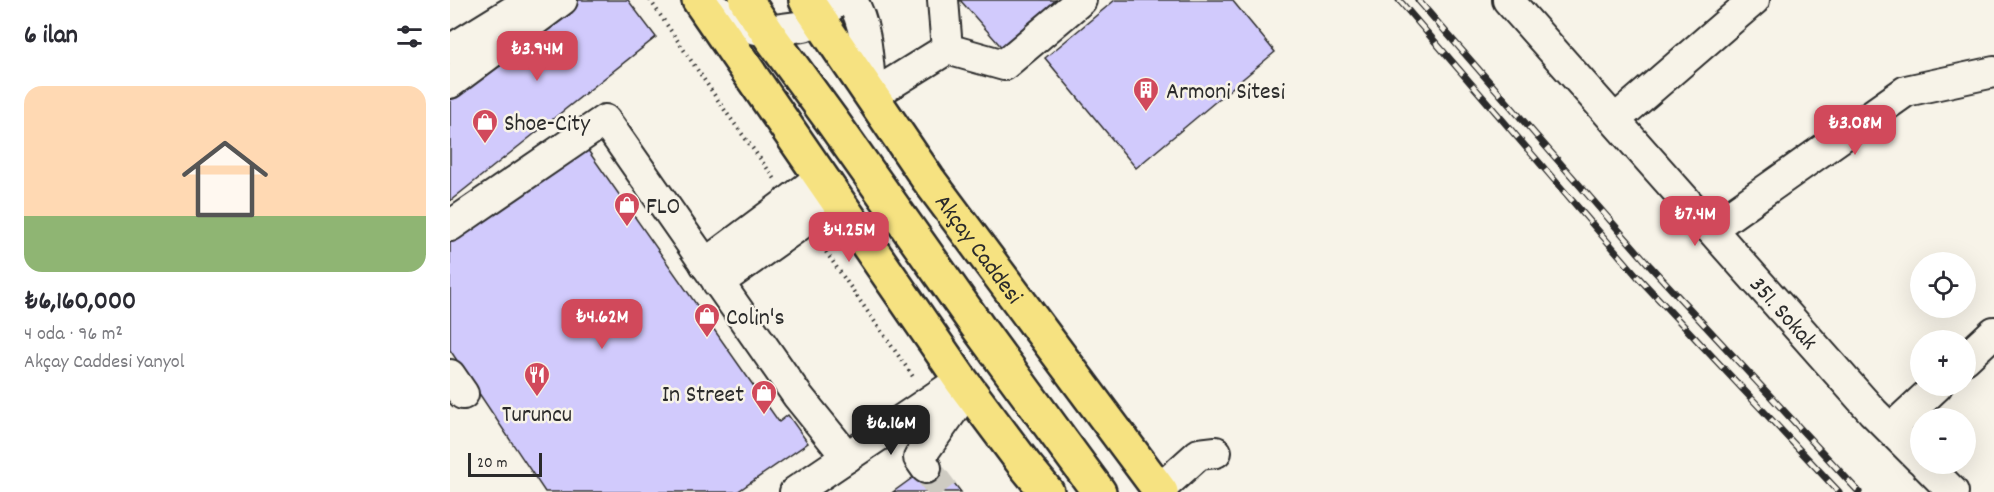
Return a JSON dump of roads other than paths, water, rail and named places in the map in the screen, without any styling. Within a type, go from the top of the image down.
[{"type":"main road","points":[[701,0],[828,189],[965,385],[1047,492]]},
{"type":"main road","name":"Akçay Caddesi","points":[[746,0],[994,349],[1099,492]]},
{"type":"main road","name":"Akçay Caddesi","points":[[821,6],[871,96],[935,189],[1160,491]]},
{"type":"street","points":[[450,50],[531,0]]},
{"type":"street","points":[[450,83],[562,0]]},
{"type":"street","points":[[701,0],[739,25],[766,31],[804,26],[821,6]]},
{"type":"street","points":[[851,0],[856,6],[865,41],[871,96],[947,49],[1004,65],[1081,0]]},
{"type":"street","points":[[944,0],[947,49]]},
{"type":"street","points":[[1615,120],[1754,0]]},
{"type":"street","name":"351. Sokak","points":[[1516,3],[1711,229],[1910,449]]},
{"type":"street","points":[[1711,229],[1906,91],[1994,72]]},
{"type":"street","points":[[450,226],[605,120],[796,395],[847,457]]},
{"type":"street","points":[[711,274],[828,189]]},
{"type":"street","points":[[1976,349],[1994,332]]},
{"type":"street","points":[[795,492],[847,457],[965,385]]},
{"type":"street","points":[[926,468],[918,458],[965,385]]},
{"type":"street","points":[[1891,429],[1926,396]]},
{"type":"street","points":[[1160,491],[1199,454],[1216,452]]},
{"type":"street","points":[[1935,474],[1953,492]]},
{"type":"tunnel","points":[[926,468],[944,492]]},
{"type":"railway","points":[[1399,0],[1638,277],[1839,492]]},
{"type":"railway","points":[[1418,0],[1650,266],[1859,492]]},
{"type":"place","name":"Armoni Sitesi","points":[[1146,113]]},
{"type":"place","name":"Shoe-City","points":[[485,145]]},
{"type":"place","name":"FLO","points":[[627,228]]},
{"type":"place","name":"Colin's","points":[[707,339]]},
{"type":"place","name":"Turuncu","points":[[537,398]]},
{"type":"place","name":"In Street","points":[[764,416]]}]
